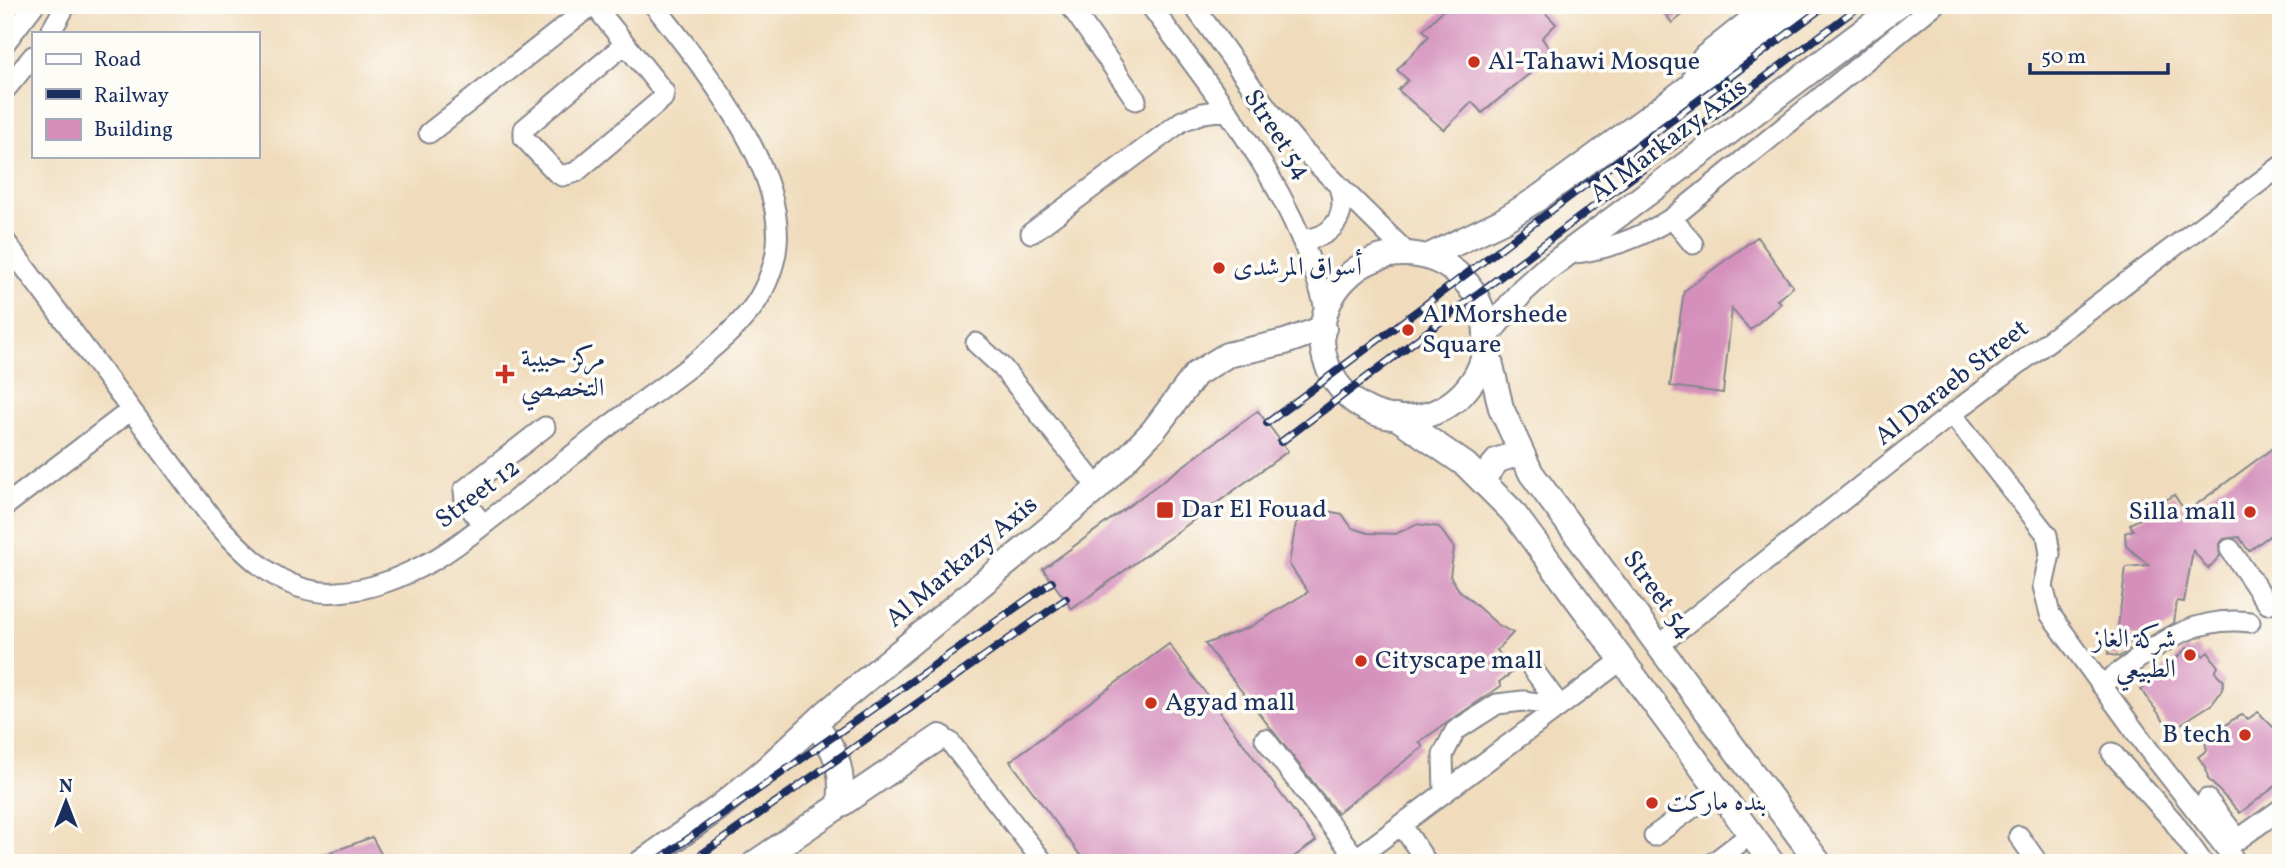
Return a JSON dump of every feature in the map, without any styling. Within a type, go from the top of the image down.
[{"type":"main road","name":"Al Markazy Axis","points":[[1418,256],[1490,228],[1537,200],[1689,90],[1750,20],[1801,5]]},
{"type":"main road","name":"Al Markazy Axis","points":[[1486,340],[1523,290],[1898,5]]},
{"type":"main road","points":[[1396,417],[1432,413],[1463,393],[1482,362],[1486,340],[1479,301],[1470,287],[1458,274],[1418,256],[1390,255],[1357,269],[1338,288],[1325,320],[1325,358],[1344,391],[1376,412],[1396,417],[1442,446],[1482,479],[1512,511],[1772,863]]},
{"type":"main road","name":"Al Markazy Axis","points":[[641,863],[717,809],[814,724],[1098,488],[1136,451],[1184,388],[1211,363],[1227,355],[1285,342],[1325,320]]},
{"type":"main road","name":"Street 54","points":[[1486,340],[1501,408],[1520,453],[1544,491],[1819,863]]},
{"type":"main road","points":[[1482,479],[1498,460],[1520,453]]},
{"type":"main road","points":[[814,724],[824,735],[838,760],[842,782],[840,803]]},
{"type":"main road","points":[[755,863],[940,737]]},
{"type":"street","points":[[5,43],[34,5]]},
{"type":"street","points":[[51,32],[66,5]]},
{"type":"street","points":[[429,133],[593,5],[662,86],[663,98],[576,172],[562,176],[556,172],[524,138],[524,129],[625,44]]},
{"type":"street","name":"Street 12","points":[[5,241],[237,547],[263,570],[298,586],[334,593],[370,588],[434,559],[483,525],[724,337],[750,312],[768,281],[777,247],[777,211],[768,177],[722,98],[654,5]]},
{"type":"street","points":[[1070,5],[1136,100]]},
{"type":"street","name":"Street 54","points":[[1150,5],[1269,171],[1301,239],[1325,320]]},
{"type":"street","name":"Street 54","points":[[1193,5],[1268,109],[1339,187],[1418,256]]},
{"type":"street","points":[[1750,20],[1767,5]]},
{"type":"street","points":[[1568,254],[1605,249],[1629,242],[1672,218],[1934,5]]},
{"type":"street","points":[[5,90],[32,57]]},
{"type":"street","points":[[1031,233],[1182,121],[1203,113],[1226,110]]},
{"type":"street","name":"Al Daraeb Street","points":[[1658,646],[1952,414],[2281,166]]},
{"type":"street","points":[[1301,239],[1321,236],[1336,224],[1343,206],[1339,187]]},
{"type":"street","points":[[1672,218],[1693,244]]},
{"type":"street","points":[[976,343],[1002,367],[1098,488]]},
{"type":"street","points":[[5,506],[131,410]]},
{"type":"street","points":[[1952,414],[2047,535],[2050,554],[2043,586],[2044,601],[2050,614],[2101,685],[2234,850]]},
{"type":"street","points":[[483,525],[465,502],[464,490],[545,427]]},
{"type":"street","points":[[2230,549],[2268,604]]},
{"type":"street","points":[[2101,685],[2186,628],[2218,620],[2250,622]]},
{"type":"street","points":[[1265,739],[1353,861],[1622,660]]},
{"type":"street","points":[[1532,668],[1560,706]]},
{"type":"street","points":[[1444,793],[1443,755],[1455,731],[1497,704],[1523,701],[1560,706]]},
{"type":"street","points":[[940,737],[950,742],[1044,863]]},
{"type":"street","points":[[2112,753],[2173,821],[2203,863]]},
{"type":"street","points":[[1654,836],[1718,789]]},
{"type":"street","points":[[2207,799],[2234,850]]},
{"type":"street","points":[[2234,850],[2281,809]]},
{"type":"street","points":[[1401,824],[1427,863]]},
{"type":"street","points":[[1713,863],[1751,834]]},
{"type":"street","points":[[2019,836],[2038,863]]},
{"type":"building","name":"Al-Tahawi Mosque","points":[[1448,5],[1538,5],[1556,24],[1542,38],[1553,54],[1482,113],[1472,102],[1444,130],[1398,90],[1408,80],[1397,70],[1429,36],[1423,30]]},
{"type":"building","points":[[1659,5],[1695,5],[1672,23]]},
{"type":"building","points":[[1757,237],[1793,287],[1777,300],[1781,303],[1750,330],[1732,309],[1723,393],[1670,386],[1684,291]]},
{"type":"building","name":"Dar El Fouad","points":[[1258,411],[1288,451],[1072,609],[1043,569]]},
{"type":"building","points":[[2281,442],[2281,527],[2249,551],[2239,537],[2224,539],[2219,544],[2220,556],[2208,569],[2193,550],[2184,602],[2177,601],[2174,623],[2149,637],[2128,635],[2133,647],[2119,657],[2108,654],[2109,639],[2116,641],[2126,567],[2149,565],[2126,546],[2125,533],[2133,530],[2130,524],[2161,508],[2160,504],[2174,495],[2186,512]]},
{"type":"building","name":"Cityscape mall","points":[[1317,509],[1342,514],[1352,528],[1368,533],[1396,534],[1416,524],[1439,527],[1454,548],[1450,576],[1459,590],[1497,624],[1513,633],[1497,650],[1513,672],[1499,682],[1501,686],[1419,742],[1423,747],[1337,813],[1205,644],[1250,627],[1308,592],[1289,564],[1296,523]]},
{"type":"building","name":"Agyad mall","points":[[1169,644],[1316,841],[1285,863],[1086,863],[1010,761]]},
{"type":"building","points":[[2197,647],[2203,656],[2208,652],[2218,667],[2215,672],[2224,681],[2221,692],[2212,704],[2171,730],[2141,690],[2187,648],[2190,652]]},
{"type":"building","points":[[2258,712],[2281,735],[2281,782],[2240,813],[2208,779],[2206,767],[2198,757],[2207,750],[2205,742],[2232,720],[2242,715],[2248,719]]},
{"type":"building","points":[[372,837],[386,863],[308,863],[308,861]]},
{"type":"railway","points":[[1267,423],[1826,5]]},
{"type":"railway","points":[[1281,442],[1861,5]]},
{"type":"railway","points":[[654,863],[1052,582]]},
{"type":"railway","points":[[689,863],[1066,599]]},
{"type":"place","name":"Al-Tahawi Mosque","points":[[1474,62]]},
{"type":"place","name":"أسواق المرشدى","points":[[1219,268]]},
{"type":"place","name":"Al Morshede Square","points":[[1408,330]]},
{"type":"place","name":"مركز حبيبة التخصصي","points":[[505,374]]},
{"type":"place","name":"Dar El Fouad","points":[[1165,510]]},
{"type":"place","name":"Silla mall","points":[[2250,512]]},
{"type":"place","name":"شركة الغاز الطبيعي","points":[[2190,655]]},
{"type":"place","name":"Cityscape mall","points":[[1361,661]]},
{"type":"place","name":"Agyad mall","points":[[1151,703]]},
{"type":"place","name":"B tech","points":[[2245,735]]},
{"type":"place","name":"بنده ماركت","points":[[1652,803]]}]
